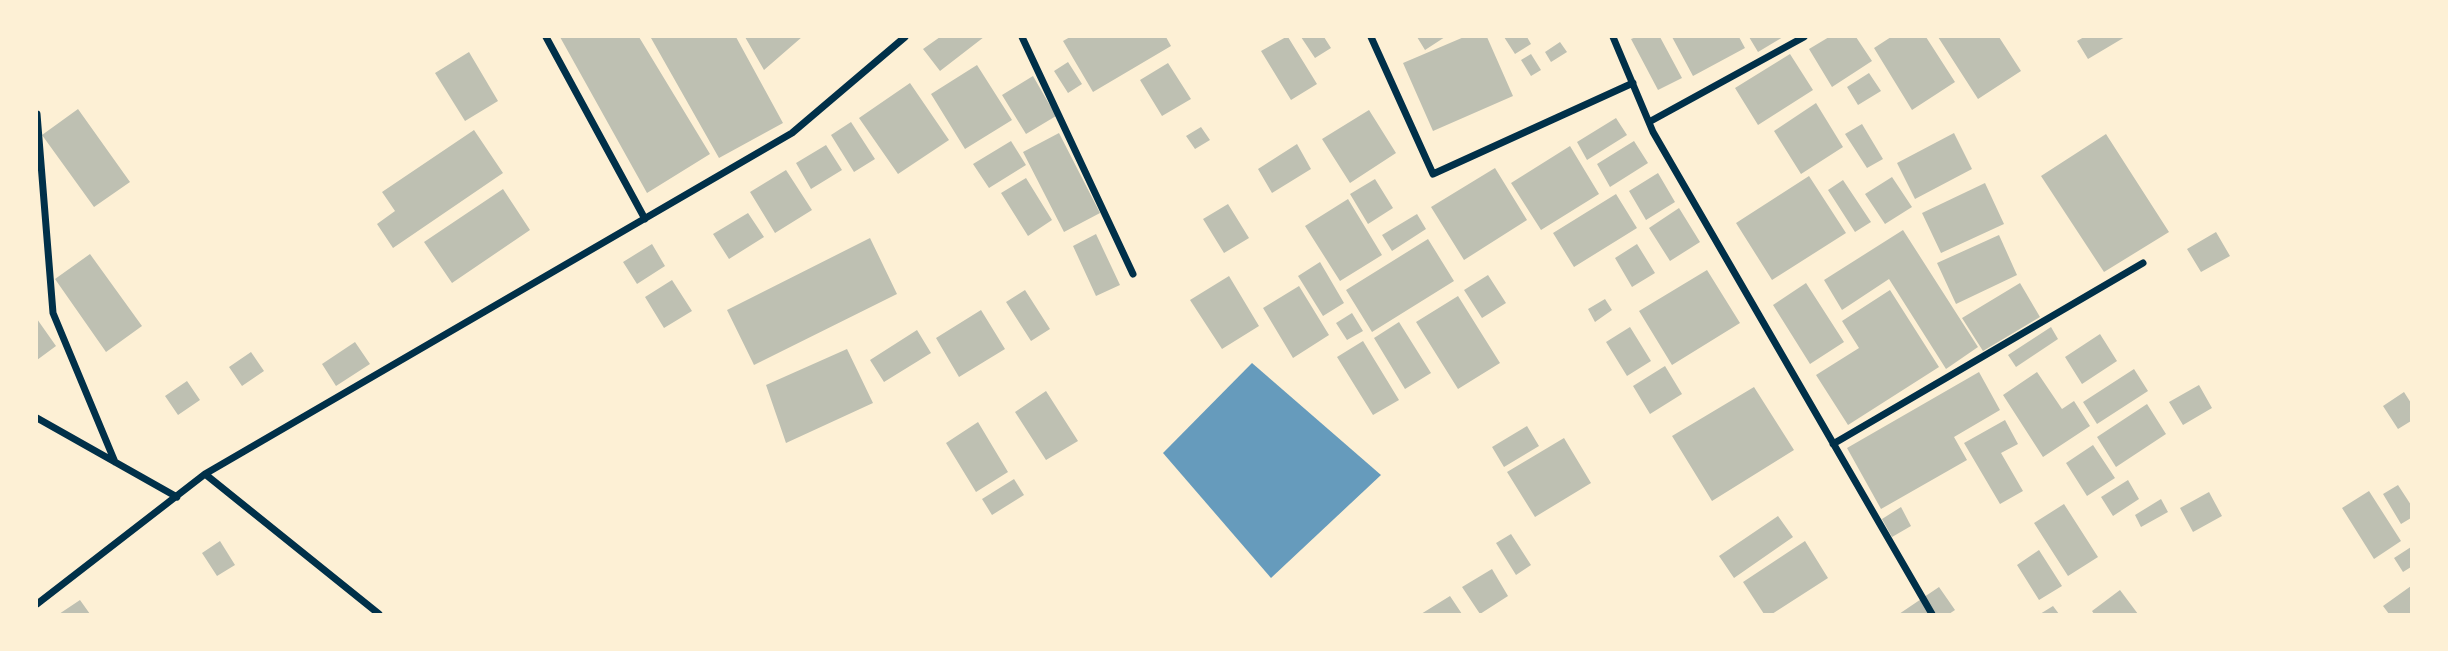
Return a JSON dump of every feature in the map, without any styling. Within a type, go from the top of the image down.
[{"type":"street","points":[[546,37],[645,219]]},
{"type":"street","points":[[37,604],[205,474],[792,133],[905,37]]},
{"type":"street","points":[[1022,37],[1133,274]]},
{"type":"street","points":[[1371,37],[1433,174],[1633,83]]},
{"type":"street","points":[[1613,37],[1653,132],[1932,614]]},
{"type":"street","points":[[1649,121],[1804,37]]},
{"type":"street","points":[[37,114],[53,313],[115,462]]},
{"type":"street","points":[[1833,444],[2143,263]]},
{"type":"street","points":[[37,418],[177,497]]},
{"type":"street","points":[[205,474],[379,614]]},
{"type":"water","points":[[1252,363],[1381,475],[1271,578],[1163,453]]},
{"type":"building","points":[[560,37],[639,37],[710,154],[647,193]]},
{"type":"building","points":[[736,37],[783,123],[719,158],[651,38]]},
{"type":"building","points":[[745,37],[802,37],[764,70]]},
{"type":"building","points":[[940,37],[984,37],[940,71],[923,49]]},
{"type":"building","points":[[1070,37],[1166,37],[1171,46],[1093,92],[1063,41]]},
{"type":"building","points":[[1286,37],[1317,84],[1291,100],[1261,51]]},
{"type":"building","points":[[1301,37],[1324,37],[1331,48],[1315,58]]},
{"type":"building","points":[[1417,37],[1445,37],[1425,50]]},
{"type":"building","points":[[1464,37],[1487,37],[1513,96],[1433,131],[1403,63]]},
{"type":"building","points":[[1504,37],[1527,37],[1531,44],[1515,54]]},
{"type":"building","points":[[1660,37],[1682,78],[1658,90],[1631,39]]},
{"type":"building","points":[[1672,37],[1739,37],[1745,48],[1693,76]]},
{"type":"building","points":[[1749,37],[1783,37],[1758,52]]},
{"type":"building","points":[[1829,37],[1856,37],[1872,61],[1832,87],[1809,49]]},
{"type":"building","points":[[1891,37],[1926,37],[1955,82],[1912,110],[1874,48]]},
{"type":"building","points":[[1938,37],[1999,37],[2021,71],[1978,99]]},
{"type":"building","points":[[2084,37],[2125,37],[2088,59],[2077,41]]},
{"type":"building","points":[[1560,42],[1567,52],[1551,62],[1545,52]]},
{"type":"building","points":[[469,52],[498,101],[465,121],[435,73]]},
{"type":"building","points":[[1531,54],[1541,70],[1531,76],[1521,60]]},
{"type":"building","points":[[1790,54],[1813,90],[1758,125],[1735,88]]},
{"type":"building","points":[[1068,62],[1082,84],[1068,93],[1054,71]]},
{"type":"building","points":[[1168,63],[1191,99],[1162,116],[1140,80]]},
{"type":"building","points":[[977,65],[1012,120],[965,149],[931,94]]},
{"type":"building","points":[[1869,73],[1881,91],[1858,105],[1847,87]]},
{"type":"building","points":[[1033,76],[1056,116],[1026,134],[1002,95]]},
{"type":"building","points":[[910,83],[949,140],[898,174],[859,118]]},
{"type":"building","points":[[1816,103],[1843,147],[1801,174],[1774,131]]},
{"type":"building","points":[[78,109],[130,182],[94,207],[42,135]]},
{"type":"building","points":[[1369,110],[1396,153],[1350,183],[1322,139]]},
{"type":"building","points":[[1616,118],[1627,135],[1587,160],[1577,142]]},
{"type":"building","points":[[851,122],[875,159],[854,172],[831,135]]},
{"type":"building","points":[[1862,124],[1883,159],[1867,168],[1845,134]]},
{"type":"building","points":[[1201,127],[1210,140],[1195,149],[1186,136]]},
{"type":"building","points":[[474,130],[503,173],[393,248],[377,224],[395,211],[382,192]]},
{"type":"building","points":[[1059,133],[1100,213],[1064,232],[1023,152]]},
{"type":"building","points":[[1954,133],[1972,169],[1915,199],[1897,163]]},
{"type":"building","points":[[2106,134],[2169,232],[2104,272],[2041,176]]},
{"type":"building","points":[[1011,141],[1026,165],[989,188],[973,164]]},
{"type":"building","points":[[1634,141],[1648,163],[1610,187],[1597,164]]},
{"type":"building","points":[[1297,144],[1311,169],[1272,193],[1258,169]]},
{"type":"building","points":[[826,145],[842,170],[811,189],[796,163]]},
{"type":"building","points":[[1570,146],[1599,194],[1541,230],[1511,183]]},
{"type":"building","points":[[1495,168],[1527,220],[1464,260],[1431,207]]},
{"type":"building","points":[[786,170],[812,210],[775,233],[750,192]]},
{"type":"building","points":[[1658,173],[1675,202],[1646,220],[1629,191]]},
{"type":"building","points":[[1809,176],[1846,233],[1772,280],[1736,223]]},
{"type":"building","points":[[1892,177],[1912,207],[1885,224],[1865,194]]},
{"type":"building","points":[[1026,178],[1052,220],[1028,236],[1001,193]]},
{"type":"building","points":[[1375,179],[1393,208],[1368,224],[1350,194]]},
{"type":"building","points":[[1843,180],[1871,222],[1855,232],[1828,190]]},
{"type":"building","points":[[1985,183],[2004,224],[1941,253],[1922,213]]},
{"type":"building","points":[[503,189],[530,230],[452,283],[424,242]]},
{"type":"building","points":[[1616,194],[1637,228],[1574,267],[1553,233]]},
{"type":"building","points":[[1348,199],[1382,255],[1340,281],[1305,226]]},
{"type":"building","points":[[1228,204],[1249,238],[1224,253],[1203,219]]},
{"type":"building","points":[[1679,208],[1700,242],[1670,261],[1649,228]]},
{"type":"building","points":[[748,213],[764,237],[729,259],[713,234]]},
{"type":"building","points":[[1417,214],[1426,229],[1392,251],[1382,235]]},
{"type":"building","points":[[1903,230],[1978,347],[1946,369],[1889,279],[1842,310],[1824,280]]},
{"type":"building","points":[[2216,232],[2230,256],[2201,272],[2187,249]]},
{"type":"building","points":[[1096,234],[1120,285],[1096,296],[1073,246]]},
{"type":"building","points":[[1999,235],[2017,275],[1956,304],[1937,263]]},
{"type":"building","points":[[870,238],[897,294],[754,365],[727,310]]},
{"type":"building","points":[[1428,239],[1454,281],[1372,332],[1346,290]]},
{"type":"building","points":[[652,244],[665,266],[637,284],[623,262]]},
{"type":"building","points":[[1637,244],[1655,273],[1632,287],[1615,258]]},
{"type":"building","points":[[90,254],[142,326],[106,352],[55,279]]},
{"type":"building","points":[[1320,262],[1344,303],[1323,316],[1298,276]]},
{"type":"building","points":[[1707,270],[1740,323],[1672,365],[1639,311]]},
{"type":"building","points":[[1488,275],[1506,303],[1482,318],[1464,290]]},
{"type":"building","points":[[1229,276],[1259,326],[1222,349],[1190,300]]},
{"type":"building","points":[[672,280],[692,311],[664,328],[645,297]]},
{"type":"building","points":[[1806,283],[1844,342],[1810,364],[1773,305]]},
{"type":"building","points":[[2020,283],[2040,317],[1983,351],[1962,318]]},
{"type":"building","points":[[1299,286],[1329,335],[1293,358],[1263,308]]},
{"type":"building","points":[[1025,290],[1050,329],[1031,341],[1006,302]]},
{"type":"building","points":[[1890,290],[1939,367],[1848,425],[1816,375],[1859,348],[1842,321]]},
{"type":"building","points":[[1458,296],[1500,363],[1458,389],[1416,322]]},
{"type":"building","points":[[1605,299],[1612,310],[1595,322],[1588,309]]},
{"type":"building","points":[[981,310],[1005,349],[959,377],[936,338]]},
{"type":"building","points":[[1352,313],[1363,331],[1347,340],[1336,323]]},
{"type":"building","points":[[37,319],[56,346],[37,360]]},
{"type":"building","points":[[1399,322],[1431,373],[1405,389],[1374,338]]},
{"type":"building","points":[[1630,327],[1651,361],[1627,376],[1606,342]]},
{"type":"building","points":[[2051,327],[2058,339],[2016,367],[2008,355]]},
{"type":"building","points":[[917,330],[931,353],[884,382],[870,360]]},
{"type":"building","points":[[2100,334],[2117,361],[2082,384],[2065,357]]},
{"type":"building","points":[[1363,341],[1399,400],[1373,415],[1337,357]]},
{"type":"building","points":[[355,342],[370,364],[336,386],[322,364]]},
{"type":"building","points":[[847,349],[873,403],[786,443],[766,385]]},
{"type":"building","points":[[251,352],[264,371],[242,386],[229,367]]},
{"type":"building","points":[[1665,366],[1682,394],[1650,414],[1633,386]]},
{"type":"building","points":[[2134,369],[2148,391],[2097,424],[2083,402]]},
{"type":"building","points":[[1979,372],[2000,410],[1954,437],[1967,460],[1881,509],[1847,448]]},
{"type":"building","points":[[2037,372],[2062,409],[2074,401],[2090,426],[2043,457],[2003,395]]},
{"type":"building","points":[[187,381],[200,400],[178,415],[165,396]]},
{"type":"building","points":[[2199,385],[2212,408],[2183,425],[2169,402]]},
{"type":"building","points":[[1754,387],[1794,450],[1712,501],[1672,436]]},
{"type":"building","points":[[1046,391],[1078,441],[1046,460],[1015,412]]},
{"type":"building","points":[[2404,392],[2411,403],[2411,421],[2398,429],[2383,406]]},
{"type":"building","points":[[2147,404],[2166,434],[2116,467],[2097,437]]},
{"type":"building","points":[[2005,420],[2018,444],[2001,453],[2023,491],[2000,504],[1964,443]]},
{"type":"building","points":[[978,422],[1008,472],[976,492],[946,443]]},
{"type":"building","points":[[1527,426],[1539,446],[1504,467],[1492,447]]},
{"type":"building","points":[[1564,438],[1591,483],[1535,517],[1507,472]]},
{"type":"building","points":[[2093,445],[2115,478],[2087,496],[2066,463]]},
{"type":"building","points":[[1014,479],[1024,495],[992,515],[982,499]]},
{"type":"building","points":[[2128,480],[2139,499],[2113,516],[2101,497]]},
{"type":"building","points":[[2398,485],[2411,505],[2411,518],[2401,524],[2383,494]]},
{"type":"building","points":[[2369,491],[2401,541],[2374,559],[2342,508]]},
{"type":"building","points":[[2209,492],[2222,516],[2193,532],[2180,508]]},
{"type":"building","points":[[2161,499],[2168,512],[2141,527],[2135,515]]},
{"type":"building","points":[[2064,504],[2098,557],[2068,576],[2034,523]]},
{"type":"building","points":[[1901,507],[1911,526],[1892,537],[1882,519]]},
{"type":"building","points":[[1778,516],[1793,537],[1734,578],[1719,556]]},
{"type":"building","points":[[1511,534],[1531,565],[1516,575],[1496,543]]},
{"type":"building","points":[[220,541],[235,565],[217,576],[202,553]]},
{"type":"building","points":[[1805,541],[1828,578],[1772,614],[1764,614],[1743,582]]},
{"type":"building","points":[[2411,547],[2411,567],[2403,572],[2394,558]]},
{"type":"building","points":[[2039,550],[2062,586],[2039,600],[2017,565]]},
{"type":"building","points":[[1492,569],[1508,596],[1480,614],[1462,587]]},
{"type":"building","points":[[2411,586],[2411,614],[2389,614],[2383,606]]},
{"type":"building","points":[[1939,587],[1955,610],[1949,614],[1899,614]]},
{"type":"building","points":[[2120,590],[2138,614],[2094,614],[2092,611]]},
{"type":"building","points":[[1450,596],[1462,614],[1421,614]]},
{"type":"building","points":[[80,600],[90,614],[59,614]]},
{"type":"building","points":[[2053,606],[2059,614],[2040,614]]}]
